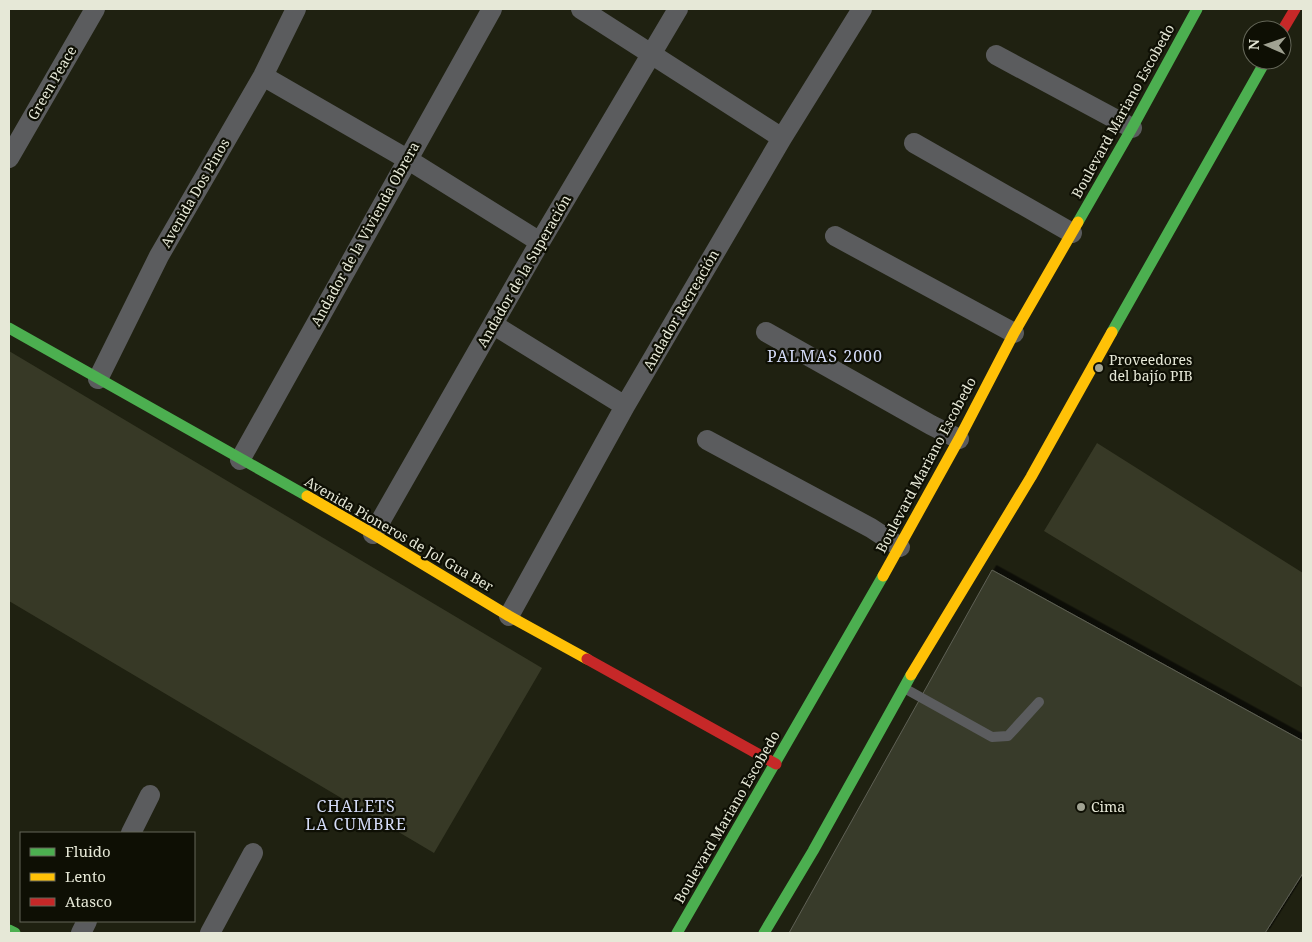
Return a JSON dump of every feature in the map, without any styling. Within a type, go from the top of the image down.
[{"type":"main road","name":"Boulevard Mariano Escobedo","points":[[677,933],[900,547],[1014,333],[1132,128],[1197,9]]},
{"type":"main road","points":[[1288,20],[1295,9]]},
{"type":"main road","points":[[764,933],[904,688],[1031,477],[1260,70]]},
{"type":"main road","name":"Avenida Pioneros de Jol Gua Ber","points":[[9,328],[373,534],[509,616],[776,764]]},
{"type":"main road","points":[[9,930],[15,933]]},
{"type":"street","name":"Green Peace","points":[[9,158],[95,9]]},
{"type":"street","name":"Avenida Dos Pinos","points":[[98,379],[159,256],[263,76],[296,9]]},
{"type":"street","name":"Andador de la Vivienda Obrera","points":[[240,460],[492,9]]},
{"type":"street","points":[[582,9],[782,138]]},
{"type":"street","name":"Andador de la Superación","points":[[373,534],[540,242],[678,9]]},
{"type":"street","name":"Andador Recreación","points":[[509,616],[625,406],[782,138],[862,9]]},
{"type":"street","points":[[996,55],[1132,128]]},
{"type":"street","points":[[263,76],[407,159],[540,242]]},
{"type":"street","points":[[914,143],[1072,233]]},
{"type":"street","points":[[835,236],[1014,333]]},
{"type":"street","points":[[494,325],[625,406]]},
{"type":"street","points":[[766,332],[959,439]]},
{"type":"street","points":[[708,440],[871,528],[900,547]]},
{"type":"street","points":[[132,832],[150,795]]},
{"type":"street","points":[[210,933],[253,854]]},
{"type":"lane","points":[[904,688],[992,737],[1008,736],[1039,702]]},
{"type":"green space","points":[[9,351],[542,668],[434,853],[9,601]]},
{"type":"green space","points":[[1097,443],[1303,573],[1303,688],[1044,531]]},
{"type":"building","name":"Cima","points":[[992,570],[1303,741],[1303,873],[1265,933],[789,933]]},
{"type":"traffic: fast","points":[[1078,222],[1197,9]]},
{"type":"traffic: fast","points":[[1112,332],[1260,70]]},
{"type":"traffic: fast","points":[[9,328],[307,496]]},
{"type":"traffic: fast","points":[[677,933],[883,576]]},
{"type":"traffic: fast","points":[[764,933],[813,851],[911,675]]},
{"type":"traffic: fast","points":[[9,930],[15,933]]},
{"type":"traffic: slow","points":[[883,576],[959,439],[1014,333],[1078,222]]},
{"type":"traffic: slow","points":[[911,675],[1031,477],[1112,332]]},
{"type":"traffic: slow","points":[[307,496],[509,616],[587,659]]},
{"type":"traffic: jam","points":[[1288,20],[1295,9]]},
{"type":"traffic: jam","points":[[587,659],[776,764]]},
{"type":"place","name":"Proveedores del bajío PIB","points":[[1099,368]]},
{"type":"place","name":"Cima","points":[[1081,807]]},
{"type":"district","name":"PALMAS 2000","points":[[825,356]]},
{"type":"district","name":"CHALETS LA CUMBRE","points":[[356,815]]}]
